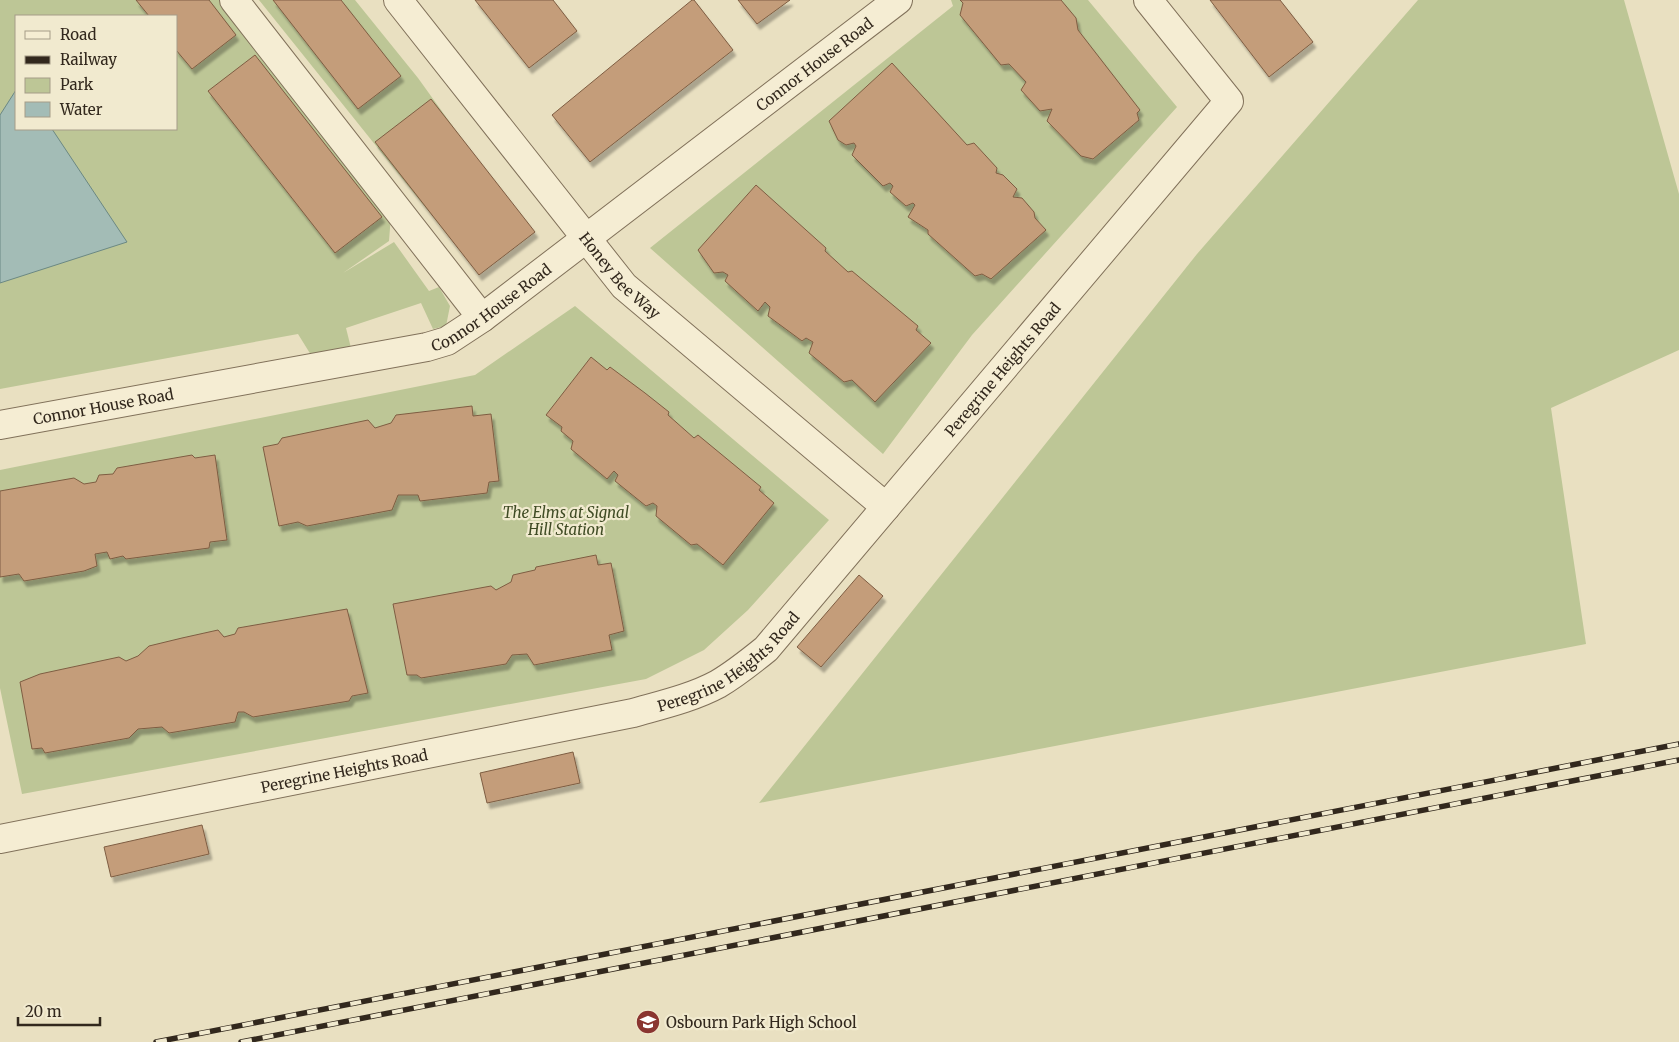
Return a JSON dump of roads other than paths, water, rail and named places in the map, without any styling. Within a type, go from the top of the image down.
[{"type":"street","points":[[234,0],[482,318]]},
{"type":"street","name":"Honey Bee Way","points":[[398,0],[624,286],[886,507]]},
{"type":"street","name":"Connor House Road","points":[[0,425],[427,347],[447,341],[482,318],[898,0]]},
{"type":"street","name":"Peregrine Heights Road","points":[[0,839],[633,713],[686,698],[719,684],[743,668],[766,649],[1229,101],[1148,0]]},
{"type":"water","points":[[15,92],[15,130],[53,130],[127,242],[0,283],[0,115]]},
{"type":"railway","points":[[156,1042],[1679,744]]},
{"type":"railway","points":[[241,1042],[1679,760]]},
{"type":"place","name":"Osbourn Park High School","points":[[648,1022]]},
{"type":"park label","name":"The Elms at Signal Hill Station","points":[[566,520]]}]
